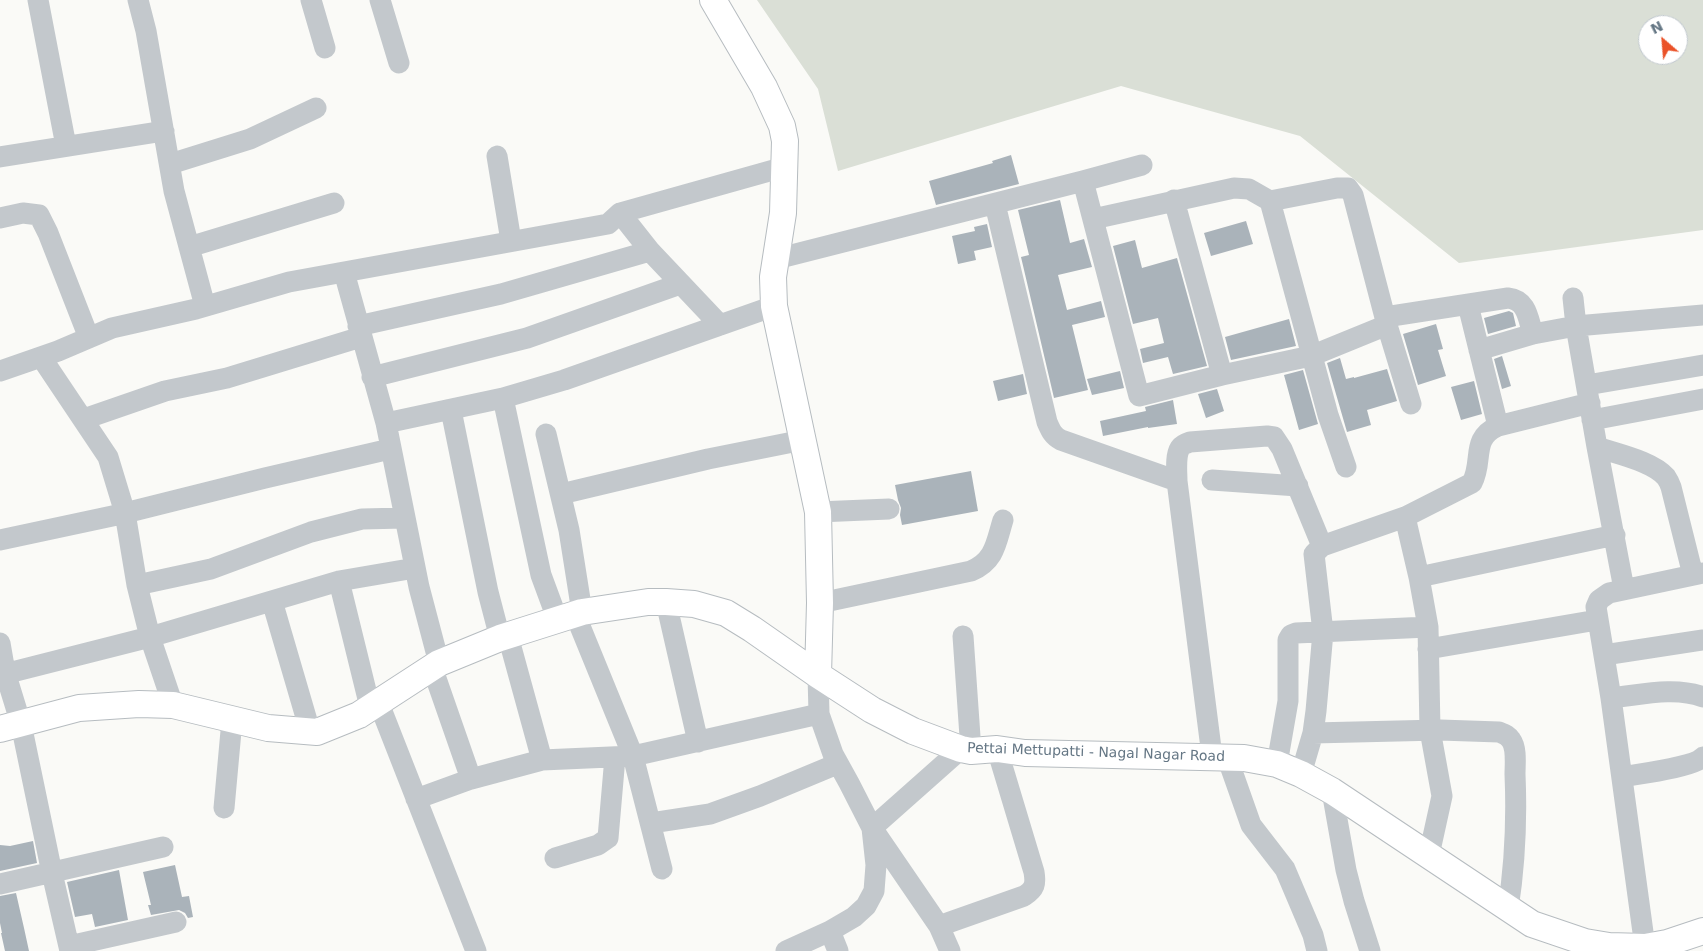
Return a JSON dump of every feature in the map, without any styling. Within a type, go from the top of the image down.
[{"type":"main road","points":[[713,0],[764,87],[782,126],[785,140],[783,213],[773,277],[774,306],[818,512],[820,603],[818,675]]},
{"type":"main road","name":"Pettai Mettupatti - Nagal Nagar Road","points":[[10,726],[79,708],[139,704],[172,705],[268,728],[316,732],[359,715],[435,665],[504,637],[572,616],[648,602],[694,604],[726,613],[872,710],[913,731],[976,750],[1220,757],[1289,769],[1332,791],[1532,924],[1591,947],[1645,947],[1667,943],[1703,931]]},
{"type":"street","points":[[38,0],[66,146]]},
{"type":"street","points":[[138,0],[146,31],[174,191],[204,306]]},
{"type":"street","points":[[311,0],[325,48]]},
{"type":"street","points":[[380,0],[400,63]]},
{"type":"street","points":[[170,164],[250,139],[316,108]]},
{"type":"street","points":[[0,157],[164,131]]},
{"type":"street","points":[[497,156],[511,241]]},
{"type":"street","points":[[776,259],[1142,165]]},
{"type":"street","points":[[0,370],[41,357],[112,328],[204,306],[289,282],[608,224],[620,213],[784,167]]},
{"type":"street","points":[[1083,181],[1139,396],[1222,374],[1311,356],[1386,321],[1508,298],[1515,299],[1524,306],[1533,334]]},
{"type":"street","points":[[1093,219],[1234,188],[1249,189],[1270,201],[1344,187],[1350,191],[1361,224],[1410,404]]},
{"type":"street","points":[[1174,200],[1222,374]]},
{"type":"street","points":[[1270,201],[1311,356],[1328,415],[1346,467]]},
{"type":"street","points":[[189,247],[334,203]]},
{"type":"street","points":[[995,204],[1051,432],[1061,440],[1177,481]]},
{"type":"street","points":[[0,218],[23,213],[39,215],[48,233],[89,338]]},
{"type":"street","points":[[620,213],[650,252],[720,325]]},
{"type":"street","points":[[84,419],[165,391],[227,378],[360,331],[650,252]]},
{"type":"street","points":[[344,272],[386,423],[435,665],[471,780]]},
{"type":"street","points":[[372,377],[527,338],[680,284]]},
{"type":"street","points":[[1573,298],[1597,447],[1624,589]]},
{"type":"street","points":[[386,423],[503,398],[564,380],[774,306]]},
{"type":"street","points":[[1468,306],[1498,426]]},
{"type":"street","points":[[1478,350],[1533,334],[1576,326],[1703,315]]},
{"type":"street","points":[[41,357],[108,457],[125,513],[137,585],[150,637],[172,705]]},
{"type":"street","points":[[1289,769],[1313,733],[1323,632],[1314,554],[1322,546],[1405,517],[1472,483],[1477,474],[1482,437],[1488,430],[1590,403],[1703,365]]},
{"type":"street","points":[[503,398],[539,568],[572,616],[624,757],[651,823],[662,869]]},
{"type":"street","points":[[1590,403],[1703,399]]},
{"type":"street","points":[[451,410],[488,592],[542,760]]},
{"type":"street","points":[[546,434],[561,494],[572,616]]},
{"type":"street","points":[[1317,951],[1313,935],[1285,869],[1251,825],[1220,757],[1177,481],[1180,448],[1190,442],[1274,437],[1279,443],[1298,486],[1322,546]]},
{"type":"street","points":[[561,494],[803,440]]},
{"type":"street","points":[[1597,447],[1656,468],[1666,477],[1671,487],[1698,574],[1608,593],[1599,600],[1596,607],[1611,698],[1645,947]]},
{"type":"street","points":[[0,540],[125,513],[390,449]]},
{"type":"street","points":[[1212,480],[1298,486]]},
{"type":"street","points":[[818,512],[889,509]]},
{"type":"street","points":[[1405,517],[1428,627],[1430,730],[1442,796],[1429,855]]},
{"type":"street","points":[[137,585],[211,569],[311,532],[362,519],[404,518]]},
{"type":"street","points":[[820,603],[971,571],[980,567],[988,560],[994,549],[1003,520]]},
{"type":"street","points":[[1419,577],[1615,535]]},
{"type":"street","points":[[2,673],[150,637],[339,581],[415,568]]},
{"type":"street","points":[[339,581],[374,704],[416,799],[476,951]]},
{"type":"street","points":[[272,601],[310,731]]},
{"type":"street","points":[[666,602],[698,742]]},
{"type":"street","points":[[1428,649],[1598,620]]},
{"type":"street","points":[[1289,769],[1288,640],[1291,635],[1296,633],[1428,627]]},
{"type":"street","points":[[939,926],[1024,896],[1032,891],[1036,884],[1034,872],[976,750],[963,636]]},
{"type":"street","points":[[1604,655],[1703,640]]},
{"type":"street","points":[[0,643],[2,673],[10,726],[52,872],[70,949],[176,922]]},
{"type":"street","points":[[818,675],[819,714],[837,764],[850,783],[872,828],[939,926],[950,951]]},
{"type":"street","points":[[1611,698],[1677,692],[1693,693],[1703,697]]},
{"type":"street","points":[[416,799],[471,780],[542,760],[624,757],[819,714]]},
{"type":"street","points":[[224,808],[232,720]]},
{"type":"street","points":[[1313,733],[1430,730],[1499,732],[1506,734],[1512,741],[1517,818],[1515,860],[1508,909]]},
{"type":"street","points":[[872,828],[976,750]]},
{"type":"street","points":[[555,858],[598,845],[608,838],[624,757]]},
{"type":"street","points":[[1622,777],[1689,764],[1703,757]]},
{"type":"street","points":[[651,823],[718,811],[837,764]]},
{"type":"street","points":[[1332,791],[1346,870],[1370,951]]},
{"type":"street","points":[[786,951],[830,931],[854,917],[866,906],[874,890],[876,865],[872,828]]},
{"type":"street","points":[[0,884],[163,847]]},
{"type":"street","points":[[830,931],[838,951]]},
{"type":"shaded area","points":[[757,0],[1703,0],[1703,230],[1459,263],[1300,136],[1121,86],[838,171],[818,89]]},
{"type":"building","points":[[1011,155],[1019,184],[936,205],[929,181],[993,163],[992,161]]},
{"type":"building","points":[[1060,200],[1070,243],[1084,239],[1092,267],[1058,275],[1067,310],[1101,301],[1105,317],[1072,325],[1088,390],[1054,398],[1021,257],[1029,255],[1018,210]]},
{"type":"building","points":[[1246,221],[1253,244],[1211,256],[1204,233]]},
{"type":"building","points":[[987,224],[992,247],[974,251],[976,260],[958,264],[952,236],[975,231],[974,227]]},
{"type":"building","points":[[1135,240],[1142,268],[1177,258],[1207,366],[1173,374],[1168,357],[1143,363],[1140,349],[1164,343],[1158,318],[1133,324],[1113,246]]},
{"type":"building","points":[[1509,311],[1513,313],[1516,326],[1488,334],[1484,318]]},
{"type":"building","points":[[1289,319],[1296,346],[1231,360],[1225,337]]},
{"type":"building","points":[[1436,324],[1443,349],[1438,350],[1446,376],[1418,385],[1403,334]]},
{"type":"building","points":[[1502,356],[1511,386],[1502,389],[1494,359]]},
{"type":"building","points":[[1340,358],[1346,379],[1387,369],[1397,401],[1367,410],[1371,425],[1347,432],[1327,363]]},
{"type":"building","points":[[1303,370],[1318,424],[1299,430],[1284,375]]},
{"type":"building","points":[[1120,371],[1124,388],[1092,395],[1087,379]]},
{"type":"building","points":[[1023,374],[1027,394],[998,401],[993,381]]},
{"type":"building","points":[[1474,381],[1482,414],[1461,420],[1451,387]]},
{"type":"building","points":[[1217,389],[1224,411],[1206,418],[1198,394]]},
{"type":"building","points":[[1173,400],[1177,424],[1148,427],[1103,436],[1100,421],[1146,411],[1145,407]]},
{"type":"building","points":[[971,471],[978,511],[902,525],[901,508],[895,485]]},
{"type":"building","points":[[33,841],[37,863],[0,871],[0,845],[10,846]]},
{"type":"building","points":[[175,865],[182,897],[189,896],[193,917],[188,918],[185,913],[179,910],[151,915],[148,905],[151,905],[143,872]]},
{"type":"building","points":[[119,870],[128,920],[95,927],[92,914],[75,917],[67,882]]},
{"type":"building","points":[[16,893],[29,951],[5,951],[0,923],[0,896]]}]
